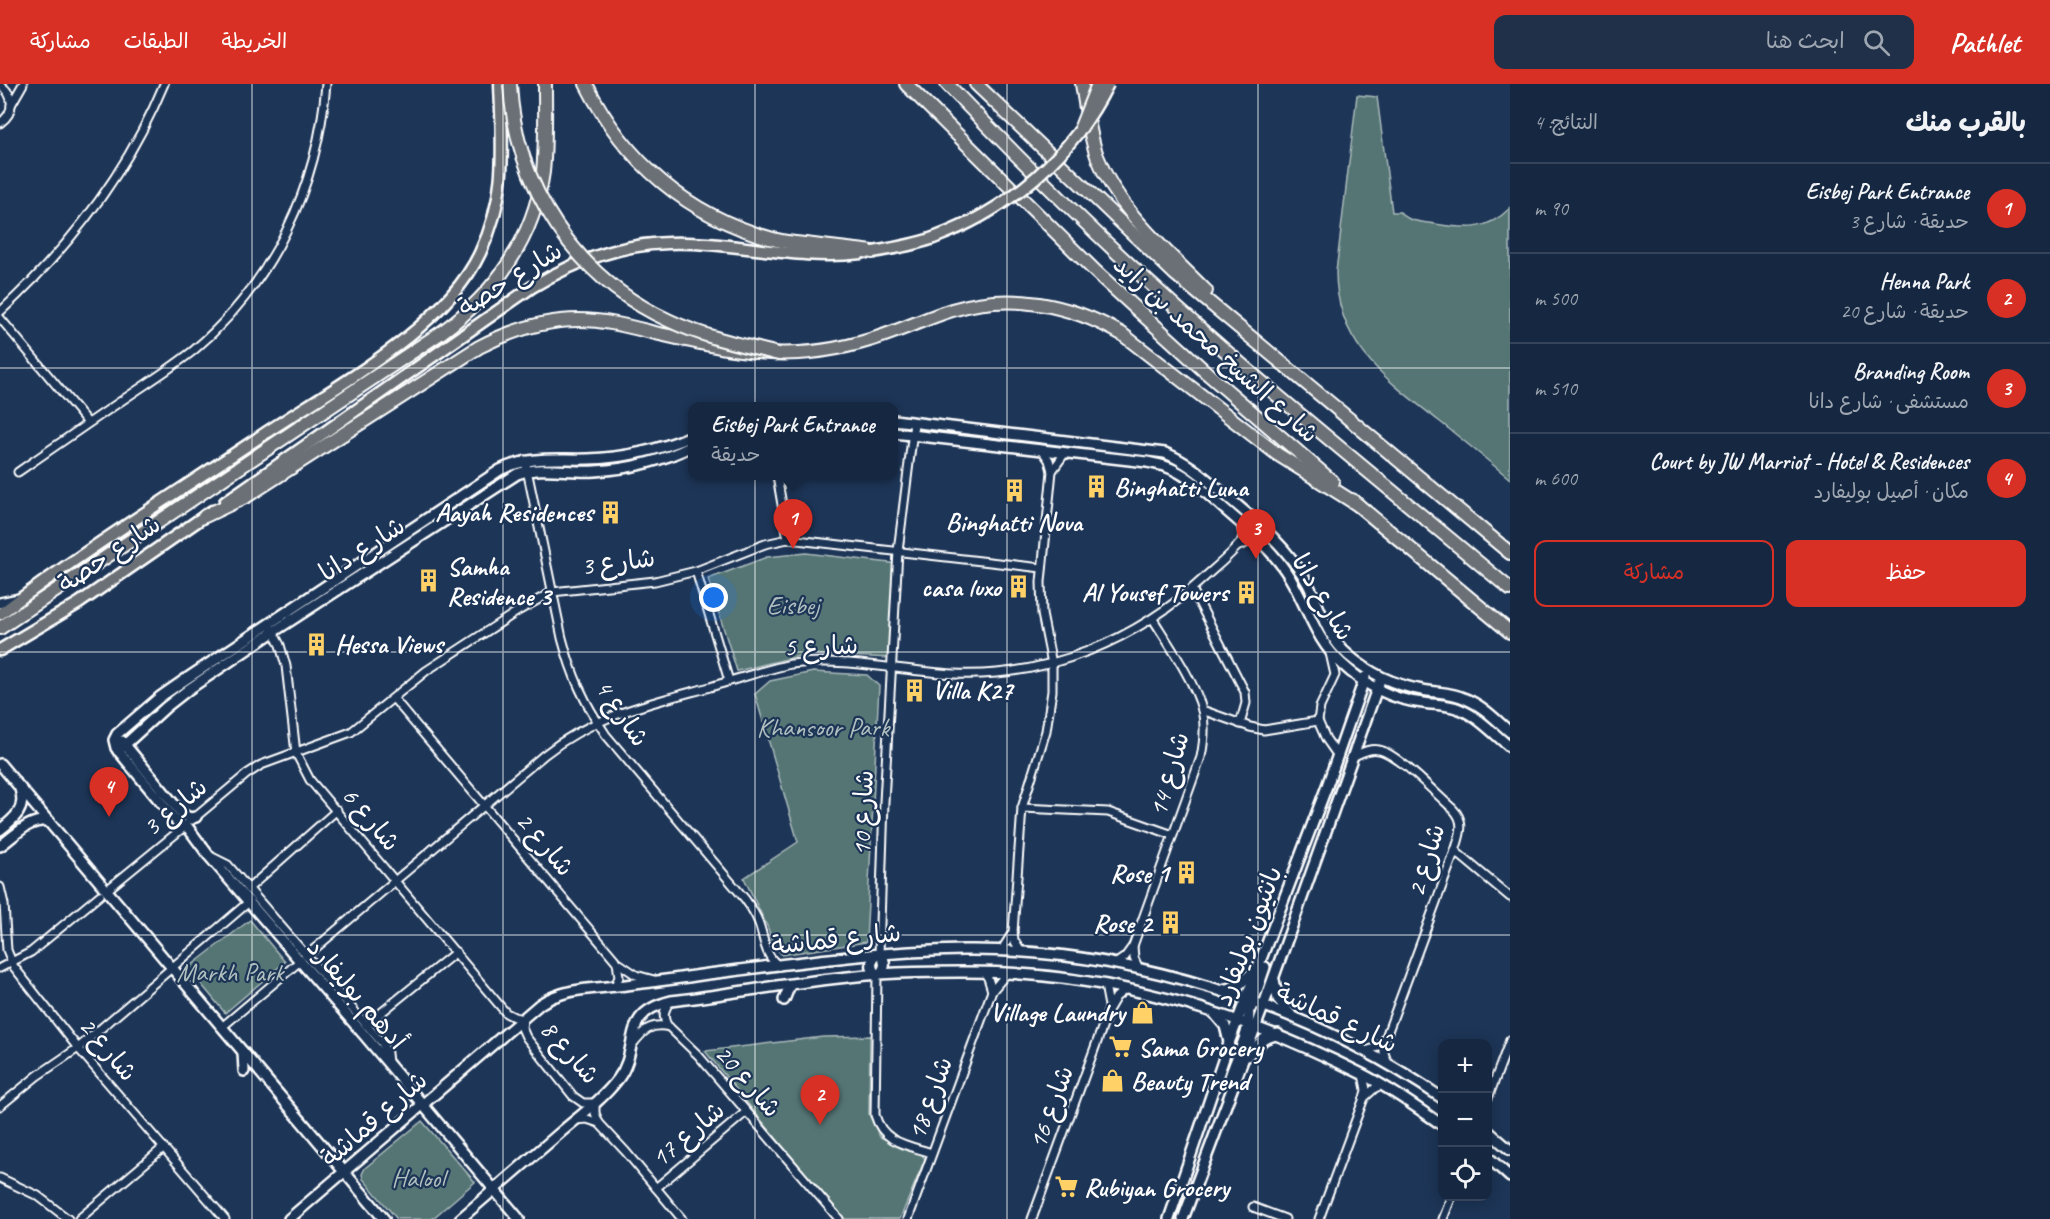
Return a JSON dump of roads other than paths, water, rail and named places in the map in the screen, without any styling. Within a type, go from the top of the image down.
[{"type":"highway","points":[[510,84],[519,145],[525,167],[535,189],[559,229],[591,266],[627,296],[668,320],[712,337],[778,354]]},
{"type":"highway","points":[[0,628],[442,332],[478,303],[518,249],[537,199],[545,147],[545,84]]},
{"type":"highway","points":[[586,84],[607,121],[635,157],[653,176],[699,208],[743,230],[776,240],[873,252]]},
{"type":"highway","name":"شارع الشيخ محمد بن زايد","points":[[906,84],[1096,272],[1208,374],[1358,505],[1510,632]]},
{"type":"highway","name":"شارع الشيخ محمد بن زايد","points":[[947,84],[1114,250],[1176,307],[1279,397],[1510,589]]},
{"type":"highway","points":[[976,84],[1167,266],[1510,553]]},
{"type":"highway","points":[[1082,84],[1096,154],[1118,197],[1139,222],[1245,330]]},
{"type":"highway","points":[[1086,106],[1088,84]]},
{"type":"highway","points":[[1081,126],[1098,84]]},
{"type":"highway","points":[[205,516],[247,496],[479,347],[528,327],[580,320],[613,323],[728,349],[778,354],[821,351],[862,342],[935,316],[972,305],[992,302],[1030,302],[1069,310],[1087,316],[1122,334],[1277,454],[1358,505]]},
{"type":"main road","name":"شارع حصة","points":[[0,614],[127,525],[368,365],[440,309],[462,282],[480,253],[498,204],[502,173],[500,84]]},
{"type":"main road","name":"شارع حصة","points":[[0,651],[79,603],[532,287],[575,263],[622,248],[671,243],[696,243],[827,256],[904,247],[934,238],[990,212],[1040,174],[1081,126],[1108,84]]},
{"type":"street","points":[[0,123],[9,114],[23,84]]},
{"type":"street","points":[[0,312],[56,254],[115,179],[143,129],[164,84]]},
{"type":"street","points":[[18,472],[194,350],[227,318],[256,282],[285,234],[307,182],[321,128],[326,84]]},
{"type":"street","points":[[0,85],[8,93],[12,105]]},
{"type":"street","points":[[0,318],[88,423]]},
{"type":"street","name":"شارع دانا","points":[[898,421],[1165,453],[1179,458],[1278,541],[1308,584],[1324,621],[1338,644],[1368,669],[1381,677],[1410,688],[1465,698],[1478,705],[1510,732]]},
{"type":"street","name":"شارع 10","points":[[879,954],[898,551],[914,423]]},
{"type":"street","name":"شارع دانا","points":[[898,433],[1148,462],[1174,470],[1197,486],[1262,542],[1289,576],[1314,628],[1330,653],[1364,681],[1395,697],[1462,710],[1473,716],[1510,747]]},
{"type":"street","name":"شارع دانا","points":[[688,438],[655,449],[623,456],[525,460],[500,470],[160,697],[117,734],[114,743],[121,747],[189,689],[507,480],[526,471],[543,469],[593,471],[622,468],[650,462],[688,448]]},
{"type":"street","points":[[1021,952],[1013,933],[1022,808],[1046,731],[1053,691],[1052,664],[1042,614],[1042,568],[1052,471],[1049,460],[1042,450]]},
{"type":"street","points":[[1052,471],[1065,453]]},
{"type":"street","name":"شارع 4","points":[[525,460],[568,662],[587,707],[606,735],[745,899],[758,921],[766,950],[779,966]]},
{"type":"street","points":[[778,480],[788,539]]},
{"type":"street","points":[[1237,547],[1243,536],[1241,524]]},
{"type":"street","name":"شارع 3","points":[[0,968],[41,945],[247,774],[274,759],[351,732],[426,671],[518,610],[552,592],[655,581],[696,571],[754,548],[788,539],[1042,568]]},
{"type":"street","points":[[1237,547],[1249,542],[1262,542]]},
{"type":"street","name":"شارع 5","points":[[222,1027],[556,745],[597,721],[633,708],[776,667],[806,662],[849,663],[932,672],[976,674],[1021,670],[1052,664],[1095,650],[1153,619],[1192,589],[1237,547]]},
{"type":"street","points":[[696,571],[729,681]]},
{"type":"street","points":[[1192,589],[1245,692],[1246,703],[1240,724]]},
{"type":"street","points":[[0,603],[19,599]]},
{"type":"street","name":"شارع 14","points":[[1115,964],[1125,957],[1132,946],[1201,757],[1204,742],[1202,710],[1194,689],[1153,619]]},
{"type":"street","name":"شارع 6","points":[[268,623],[280,645],[286,666],[296,753],[310,780],[506,1013],[509,1030]]},
{"type":"street","points":[[1330,653],[1335,675],[1320,707],[1318,721],[1326,739],[1338,756]]},
{"type":"street","name":"بانثيون بوليفارد","points":[[1169,1219],[1229,1043],[1249,1001],[1260,963],[1338,756],[1368,669]]},
{"type":"street","name":"بانثيون بوليفارد","points":[[1183,1219],[1243,1060],[1252,1024],[1263,1007],[1274,977],[1381,677]]},
{"type":"street","points":[[1369,712],[1380,701],[1395,697]]},
{"type":"street","name":"شارع 2","points":[[394,699],[617,962],[636,975],[658,981]]},
{"type":"street","points":[[1202,710],[1257,729],[1272,730],[1318,721]]},
{"type":"street","points":[[121,747],[182,814],[190,818],[196,817]]},
{"type":"street","name":"أدهم بوليفارد","points":[[121,747],[184,827],[270,926],[303,958],[332,997],[519,1219]]},
{"type":"street","name":"شارع 2","points":[[1352,757],[1375,750],[1389,753],[1453,809],[1461,821],[1462,828],[1384,1042]]},
{"type":"street","points":[[0,764],[49,821],[103,892],[172,967],[384,1219]]},
{"type":"street","points":[[0,830],[20,811],[22,795],[20,787]]},
{"type":"street","points":[[1022,808],[1108,812],[1173,835]]},
{"type":"street","points":[[248,889],[337,810]]},
{"type":"street","points":[[0,846],[29,824],[35,821],[49,821]]},
{"type":"street","points":[[1455,851],[1510,897]]},
{"type":"street","points":[[209,856],[228,865],[286,933],[303,958],[330,983],[385,1048],[388,1063]]},
{"type":"street","name":"شارع 2","points":[[0,887],[4,904],[7,950],[11,963],[78,1048],[225,1219]]},
{"type":"street","points":[[0,1106],[78,1048],[250,902]]},
{"type":"street","points":[[270,926],[286,933]]},
{"type":"street","points":[[1001,951],[1013,933]]},
{"type":"street","points":[[1231,1091],[1229,1079],[1252,1024],[1249,1001],[1270,955],[1270,938]]},
{"type":"street","points":[[1132,946],[1139,969]]},
{"type":"street","points":[[754,969],[762,960],[766,950]]},
{"type":"street","name":"شارع قماشة","points":[[289,1219],[509,1030],[540,1004],[557,994],[879,954],[964,950],[1021,952],[1139,969],[1221,990],[1293,1016],[1365,1051],[1438,1095]]},
{"type":"street","points":[[366,1025],[456,952]]},
{"type":"street","points":[[879,954],[874,957],[871,965],[877,975],[875,1115],[878,1125],[890,1139],[932,1153]]},
{"type":"street","points":[[615,986],[619,972],[617,962]]},
{"type":"street","points":[[1221,990],[1230,990],[1238,986],[1260,963]]},
{"type":"street","points":[[984,972],[992,991]]},
{"type":"street","name":"شارع قماشة","points":[[460,1219],[595,1103],[623,1073],[636,1029],[645,1011],[671,1001],[877,975],[1007,973],[1105,985],[1209,1010],[1278,1034],[1363,1074],[1438,1122]]},
{"type":"street","name":"شارع 18","points":[[908,1219],[992,991],[1007,973]]},
{"type":"street","points":[[1274,977],[1274,988],[1278,999],[1284,1009],[1293,1016]]},
{"type":"street","points":[[330,983],[332,997]]},
{"type":"street","points":[[784,1000],[790,985]]},
{"type":"street","name":"شارع 16","points":[[1105,985],[1109,1008]]},
{"type":"street","name":"شارع 16","points":[[1032,1219],[1109,1008],[1116,997],[1126,989]]},
{"type":"street","points":[[669,1028],[664,1015],[671,1001]]},
{"type":"street","points":[[1209,1010],[1225,1026],[1229,1043]]},
{"type":"street","points":[[506,1013],[523,1019]]},
{"type":"street","name":"شارع 8","points":[[523,1019],[522,1028],[526,1037],[573,1096],[583,1102],[595,1103]]},
{"type":"street","points":[[631,1047],[650,1027],[669,1028]]},
{"type":"street","name":"شارع 20","points":[[669,1028],[698,1055],[839,1219]]},
{"type":"street","points":[[1243,1060],[1264,1039],[1278,1034]]},
{"type":"street","points":[[1490,1093],[1510,1040]]},
{"type":"street","points":[[1365,1051],[1376,1048],[1384,1042]]},
{"type":"street","points":[[1384,1042],[1384,1053],[1388,1064]]},
{"type":"street","points":[[243,1052],[244,1071]]},
{"type":"street","points":[[1319,1219],[1364,1098],[1363,1074]]},
{"type":"street","points":[[1364,1098],[1382,1085]]},
{"type":"street","points":[[595,1103],[595,1113],[599,1123],[682,1219]]},
{"type":"street","name":"شارع 17","points":[[656,1188],[746,1112]]},
{"type":"street","points":[[575,1120],[587,1119],[599,1123]]},
{"type":"street","points":[[1492,1134],[1510,1150]]},
{"type":"street","points":[[79,1219],[163,1148]]},
{"type":"street","points":[[1492,1161],[1510,1177]]},
{"type":"street","points":[[0,1178],[38,1196],[63,1217]]},
{"type":"street","points":[[1443,1219],[1450,1201]]},
{"type":"street","points":[[1253,1207],[1285,1219]]},
{"type":"place","name":"Binghatti Luna","points":[[1096,487]]},
{"type":"place","name":"Binghatti Nova","points":[[1014,491]]},
{"type":"place","name":"Aayah Residences","points":[[611,512]]},
{"type":"place","name":"Eisbej Park Entrance","points":[[793,549]]},
{"type":"place","name":"Branding Room","points":[[1256,559]]},
{"type":"place","name":"Samha Residence 3","points":[[429,581]]},
{"type":"place","name":"casa luxo","points":[[1019,587]]},
{"type":"place","name":"Al Yousef Towers","points":[[1246,592]]},
{"type":"place","name":"Hessa Views","points":[[317,644]]},
{"type":"place","name":"Villa K27","points":[[914,690]]},
{"type":"place","name":"Court by JW Marriot - Hotel & Residences","points":[[109,817]]},
{"type":"place","name":"Rose 1","points":[[1187,873]]},
{"type":"place","name":"Rose 2","points":[[1170,923]]},
{"type":"place","name":"Village Laundry","points":[[1143,1012]]},
{"type":"place","name":"Sama Grocery","points":[[1120,1047]]},
{"type":"place","name":"Beauty Trend","points":[[1113,1081]]},
{"type":"place","name":"Henna Park","points":[[820,1125]]},
{"type":"place","name":"Rubiyan Grocery","points":[[1066,1187]]},
{"type":"park label","name":"Eisbej","points":[[793,605]]},
{"type":"park label","name":"Khansoor Park","points":[[823,727]]},
{"type":"park label","name":"Markh Park","points":[[230,972]]},
{"type":"park label","name":"Halool","points":[[418,1178]]}]
